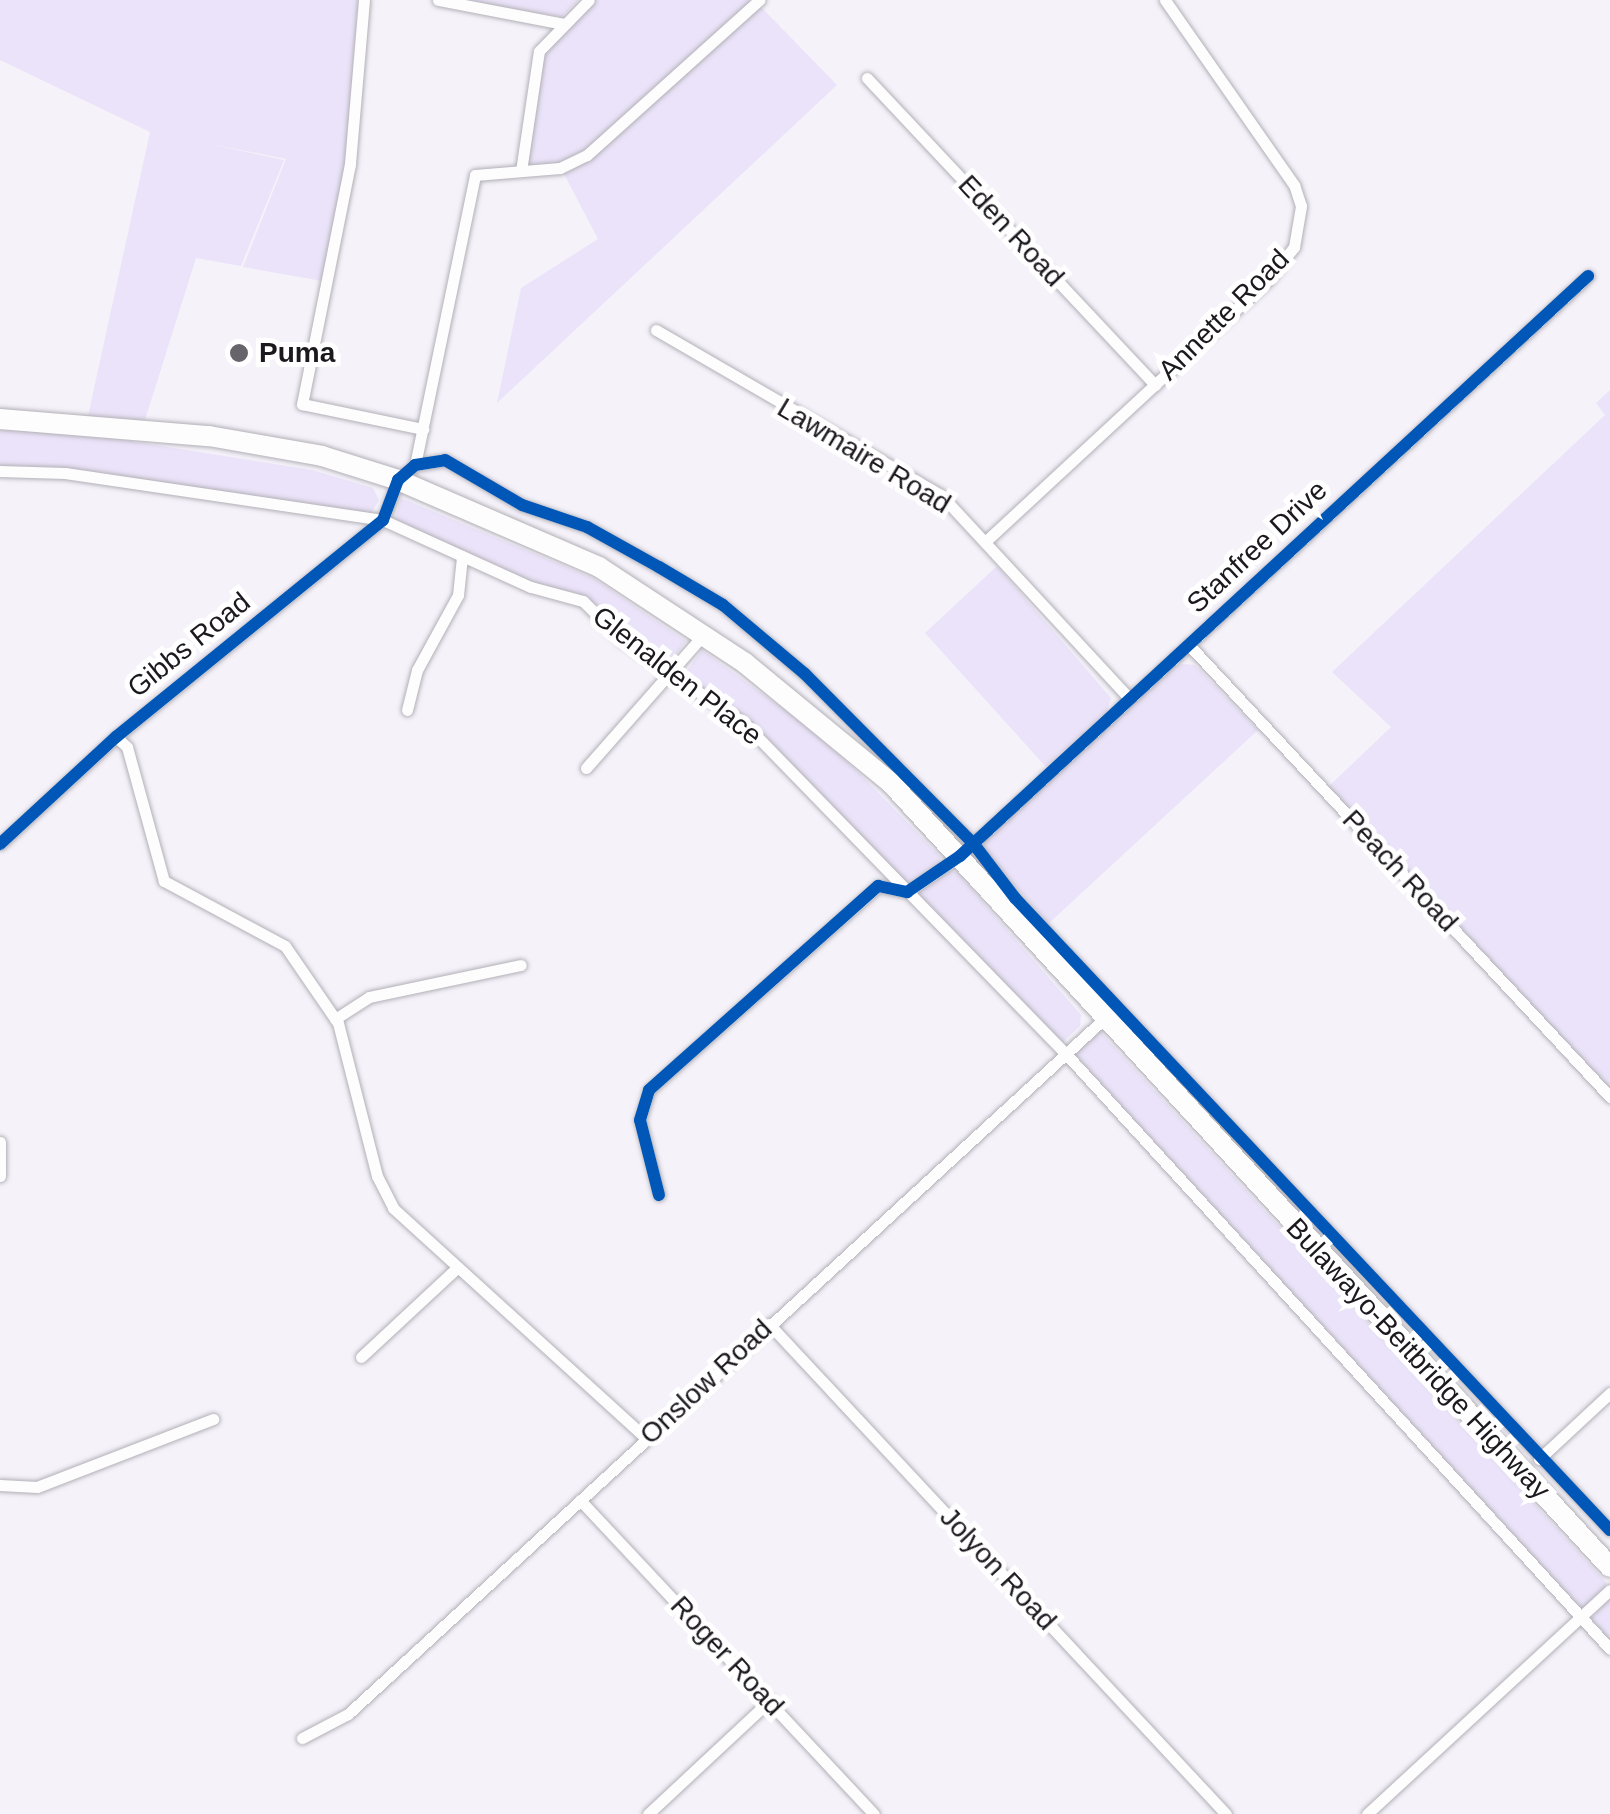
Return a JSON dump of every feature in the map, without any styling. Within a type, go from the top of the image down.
[{"type":"highway","name":"Bulawayo-Beitbridge Highway","points":[[0,419],[209,436],[322,456],[398,480],[598,567],[704,634],[809,710],[967,849],[1090,988],[1105,1018],[1610,1568]]},
{"type":"street","points":[[364,0],[350,164],[302,404],[422,429]]},
{"type":"street","points":[[438,0],[564,24]]},
{"type":"street","points":[[522,172],[539,52],[589,0]]},
{"type":"street","points":[[415,465],[474,175],[560,168],[587,156],[759,0]]},
{"type":"street","name":"Annette Road","points":[[988,540],[1282,265],[1294,246],[1301,206],[1286,169],[1165,0]]},
{"type":"street","name":"Eden Road","points":[[867,78],[1156,384]]},
{"type":"street","name":"Stanfree Drive","points":[[907,892],[967,849],[1509,343],[1588,276]]},
{"type":"street","name":"Lawmaire Road","points":[[656,330],[928,487],[988,540],[1129,698]]},
{"type":"street","points":[[383,520],[398,480],[415,465],[432,458],[452,463],[522,505],[586,527],[723,606],[805,674],[967,849]]},
{"type":"street","name":"Glenalden Place","points":[[0,471],[85,476],[383,520],[462,556],[583,601],[622,640],[744,723],[1066,1054],[1610,1649]]},
{"type":"street","name":"Gibbs Road","points":[[0,844],[116,736],[383,520]]},
{"type":"street","points":[[406,710],[416,670],[458,594],[462,556]]},
{"type":"street","points":[[586,768],[704,634]]},
{"type":"street","name":"Peach Road","points":[[1189,645],[1610,1098]]},
{"type":"street","points":[[116,736],[127,747],[164,880],[285,946],[335,1019],[349,1046],[383,1192],[458,1267],[646,1438]]},
{"type":"street","points":[[659,1195],[640,1120],[649,1090],[878,886],[907,892]]},
{"type":"street","points":[[335,1019],[369,997],[521,965]]},
{"type":"street","points":[[1090,988],[1236,1134],[1610,1530]]},
{"type":"street","name":"Onslow Road","points":[[302,1738],[348,1714],[1105,1018]]},
{"type":"street","points":[[1211,1134],[1236,1134]]},
{"type":"street","points":[[0,1142],[0,1176]]},
{"type":"street","points":[[361,1357],[458,1267]]},
{"type":"street","name":"Jolyon Road","points":[[769,1324],[1226,1814]]},
{"type":"street","points":[[1539,1459],[1610,1393]]},
{"type":"street","points":[[0,1484],[37,1487],[214,1419]]},
{"type":"street","name":"Roger Road","points":[[580,1500],[874,1814]]},
{"type":"street","points":[[1367,1814],[1610,1590]]},
{"type":"street","points":[[648,1814],[770,1701]]},
{"type":"shaded area","points":[[0,0],[358,0],[346,164],[322,281],[243,267],[286,159],[206,143],[284,160],[241,266],[196,258],[144,423],[88,416],[150,132],[0,60]]},
{"type":"shaded area","points":[[460,0],[579,0],[561,17]]},
{"type":"shaded area","points":[[595,0],[753,0],[585,152],[559,165],[526,167],[543,53]]},
{"type":"shaded area","points":[[759,5],[837,85],[497,403],[521,288],[598,239],[563,172]]},
{"type":"shaded area","points":[[1610,390],[1610,1090],[1327,788],[1391,727],[1332,672],[1605,415],[1596,403]]},
{"type":"shaded area","points":[[0,430],[73,432],[312,470],[373,488],[379,500],[370,515],[0,469]]},
{"type":"shaded area","points":[[401,498],[593,578],[686,641],[667,666],[622,637],[585,599],[531,582],[394,521]]},
{"type":"shaded area","points":[[997,566],[1111,698],[1107,711],[1046,767],[925,633]]},
{"type":"shaded area","points":[[702,650],[808,727],[857,771],[941,857],[937,867],[904,885],[747,722],[683,676]]},
{"type":"shaded area","points":[[1182,664],[1195,665],[1258,730],[1048,924],[984,849],[985,839],[1168,670]]},
{"type":"shaded area","points":[[947,871],[957,872],[1081,1015],[1080,1026],[1061,1044],[914,894]]},
{"type":"shaded area","points":[[1098,1029],[1606,1582],[1606,1590],[1581,1614],[1069,1054]]},
{"type":"shaded area","points":[[1610,1597],[1610,1644],[1589,1621]]},
{"type":"cycle path","points":[[659,1195],[640,1120],[649,1090],[878,886],[907,892],[960,856],[1588,276]]},
{"type":"cycle path","points":[[0,844],[116,737],[383,520],[398,480],[415,465],[445,460],[522,505],[587,527],[723,605],[805,674],[973,843],[1015,898],[1610,1530]]},
{"type":"place","name":"Puma","points":[[239,353]]}]
